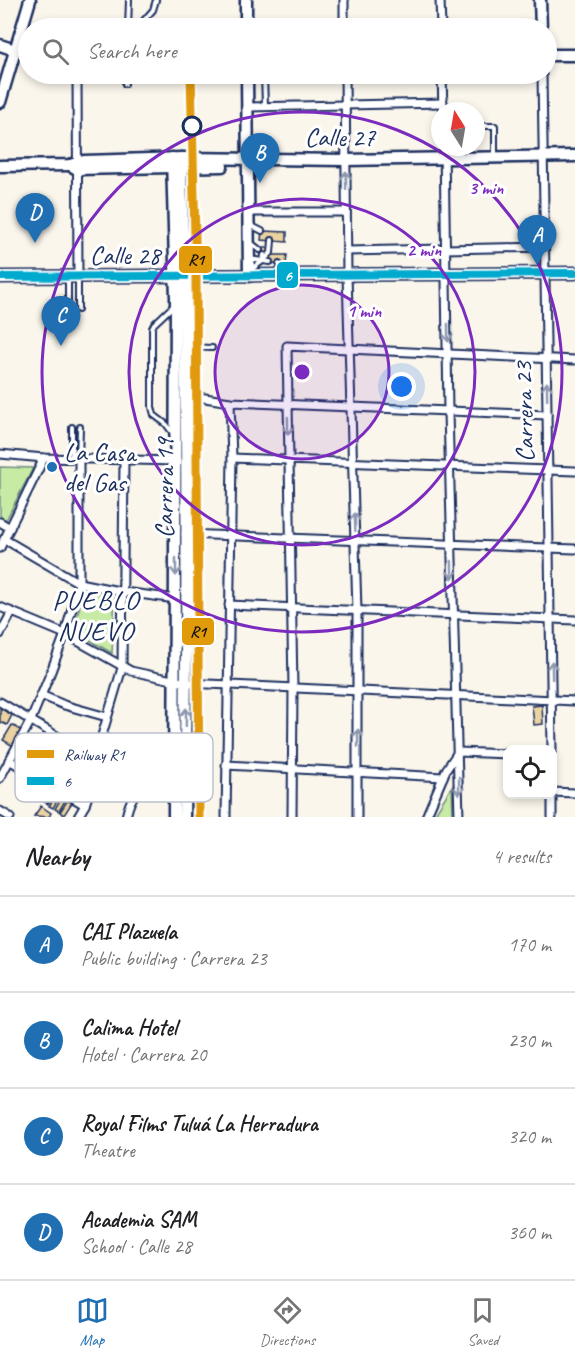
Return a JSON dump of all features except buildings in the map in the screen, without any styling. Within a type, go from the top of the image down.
[{"type":"main road","points":[[25,18],[30,0]]},
{"type":"main road","points":[[246,0],[246,18]]},
{"type":"main road","points":[[540,0],[541,18]]},
{"type":"main road","points":[[0,102],[3,80],[18,40]]},
{"type":"main road","points":[[0,45],[16,47]]},
{"type":"main road","points":[[557,55],[575,55]]},
{"type":"main road","points":[[247,84],[249,273]]},
{"type":"main road","name":"Calle 27","points":[[0,166],[75,166],[84,161],[249,163],[575,156]]},
{"type":"main road","name":"Carrera 19","points":[[177,162],[186,395],[181,461],[182,733]]},
{"type":"main road","name":"Calle 28","points":[[0,277],[180,277],[249,273],[292,276],[575,273]]},
{"type":"main road","name":"Carrera 19","points":[[180,277],[176,298],[177,447],[181,461]]},
{"type":"main road","name":"Carrera 19","points":[[177,733],[181,682],[176,599],[181,534]]},
{"type":"main road","name":"Carrera 19","points":[[174,802],[174,817]]},
{"type":"main road","name":"Carrera 19","points":[[184,802],[184,817]]},
{"type":"street","points":[[344,0],[344,18]]},
{"type":"street","points":[[440,0],[441,18]]},
{"type":"street","points":[[73,278],[77,84]]},
{"type":"street","points":[[345,84],[347,275],[356,541],[357,817]]},
{"type":"street","points":[[442,84],[443,102]]},
{"type":"street","name":"Carrera 23","points":[[542,84],[552,745]]},
{"type":"street","points":[[248,107],[345,105],[431,107]]},
{"type":"street","points":[[445,156],[448,412],[459,817]]},
{"type":"street","points":[[249,212],[346,212]]},
{"type":"street","points":[[347,251],[545,248]]},
{"type":"street","points":[[292,817],[293,688],[287,346],[575,360]]},
{"type":"street","points":[[186,395],[230,402],[547,415]]},
{"type":"street","points":[[226,817],[232,458],[230,402]]},
{"type":"street","points":[[0,454],[44,458],[181,461]]},
{"type":"street","points":[[0,548],[44,458]]},
{"type":"street","points":[[232,458],[575,471]]},
{"type":"street","points":[[24,733],[65,634],[79,583],[75,459]]},
{"type":"street","points":[[102,733],[122,668],[124,460]]},
{"type":"street","points":[[0,522],[10,528]]},
{"type":"street","points":[[181,534],[575,549]]},
{"type":"street","points":[[4,539],[79,583],[176,599]]},
{"type":"street","points":[[229,605],[575,620]]},
{"type":"street","points":[[0,607],[65,634],[122,668],[142,675],[181,682],[575,701]]},
{"type":"street","points":[[0,634],[12,612]]},
{"type":"street","points":[[41,695],[64,705],[107,717]]},
{"type":"street","points":[[0,702],[52,733]]},
{"type":"street","points":[[0,778],[15,749]]},
{"type":"street","points":[[458,752],[503,754]]},
{"type":"street","points":[[426,817],[443,777],[458,752]]},
{"type":"street","points":[[9,760],[15,764]]},
{"type":"street","points":[[226,765],[443,777]]},
{"type":"street","points":[[557,793],[575,793]]},
{"type":"street","points":[[552,799],[552,817]]},
{"type":"street","points":[[80,802],[85,805]]},
{"type":"street","points":[[78,817],[86,802]]},
{"type":"street","points":[[126,817],[131,802]]},
{"type":"street","points":[[0,811],[10,817]]},
{"type":"lane","points":[[128,18],[129,0]]},
{"type":"lane","points":[[146,18],[153,10],[156,0]]},
{"type":"lane","points":[[264,84],[265,107]]},
{"type":"lane","points":[[485,126],[495,126],[495,158]]},
{"type":"lane","points":[[249,224],[262,231]]},
{"type":"lane","points":[[249,273],[271,253],[272,240]]},
{"type":"lane","points":[[249,241],[260,250]]},
{"type":"lane","points":[[262,261],[264,255]]},
{"type":"lane","points":[[249,258],[270,262]]},
{"type":"lane","points":[[279,264],[292,276]]},
{"type":"lane","points":[[68,310],[73,278]]},
{"type":"lane","points":[[73,278],[78,310]]},
{"type":"lane","points":[[176,298],[171,310],[152,328],[152,407],[156,417],[170,428],[177,447]]},
{"type":"lane","points":[[185,346],[212,348]]},
{"type":"lane","points":[[72,427],[75,459]]},
{"type":"lane","points":[[75,459],[80,427]]},
{"type":"green space","points":[[0,467],[33,468],[6,520],[0,516]]},
{"type":"green space","points":[[83,590],[115,597],[112,653],[74,631]]},
{"type":"green space","points":[[452,786],[453,817],[433,817]]},
{"type":"rail line","name":"R1","points":[[191,84],[196,277],[199,733]]},
{"type":"rail line","name":"R1","points":[[199,802],[199,817]]},
{"type":"transit line","name":"6","points":[[0,277],[575,273]]},
{"type":"place","name":"Calima Hotel","points":[[260,183]]},
{"type":"place","name":"Academia SAM","points":[[35,243]]},
{"type":"place","name":"CAI Plazuela","points":[[537,265]]},
{"type":"place","name":"Royal Films Tuluá La Herradura","points":[[61,346]]},
{"type":"place","name":"La Casa del Gas","points":[[52,467]]},
{"type":"district","name":"PUEBLO NUEVO","points":[[96,616]]}]
